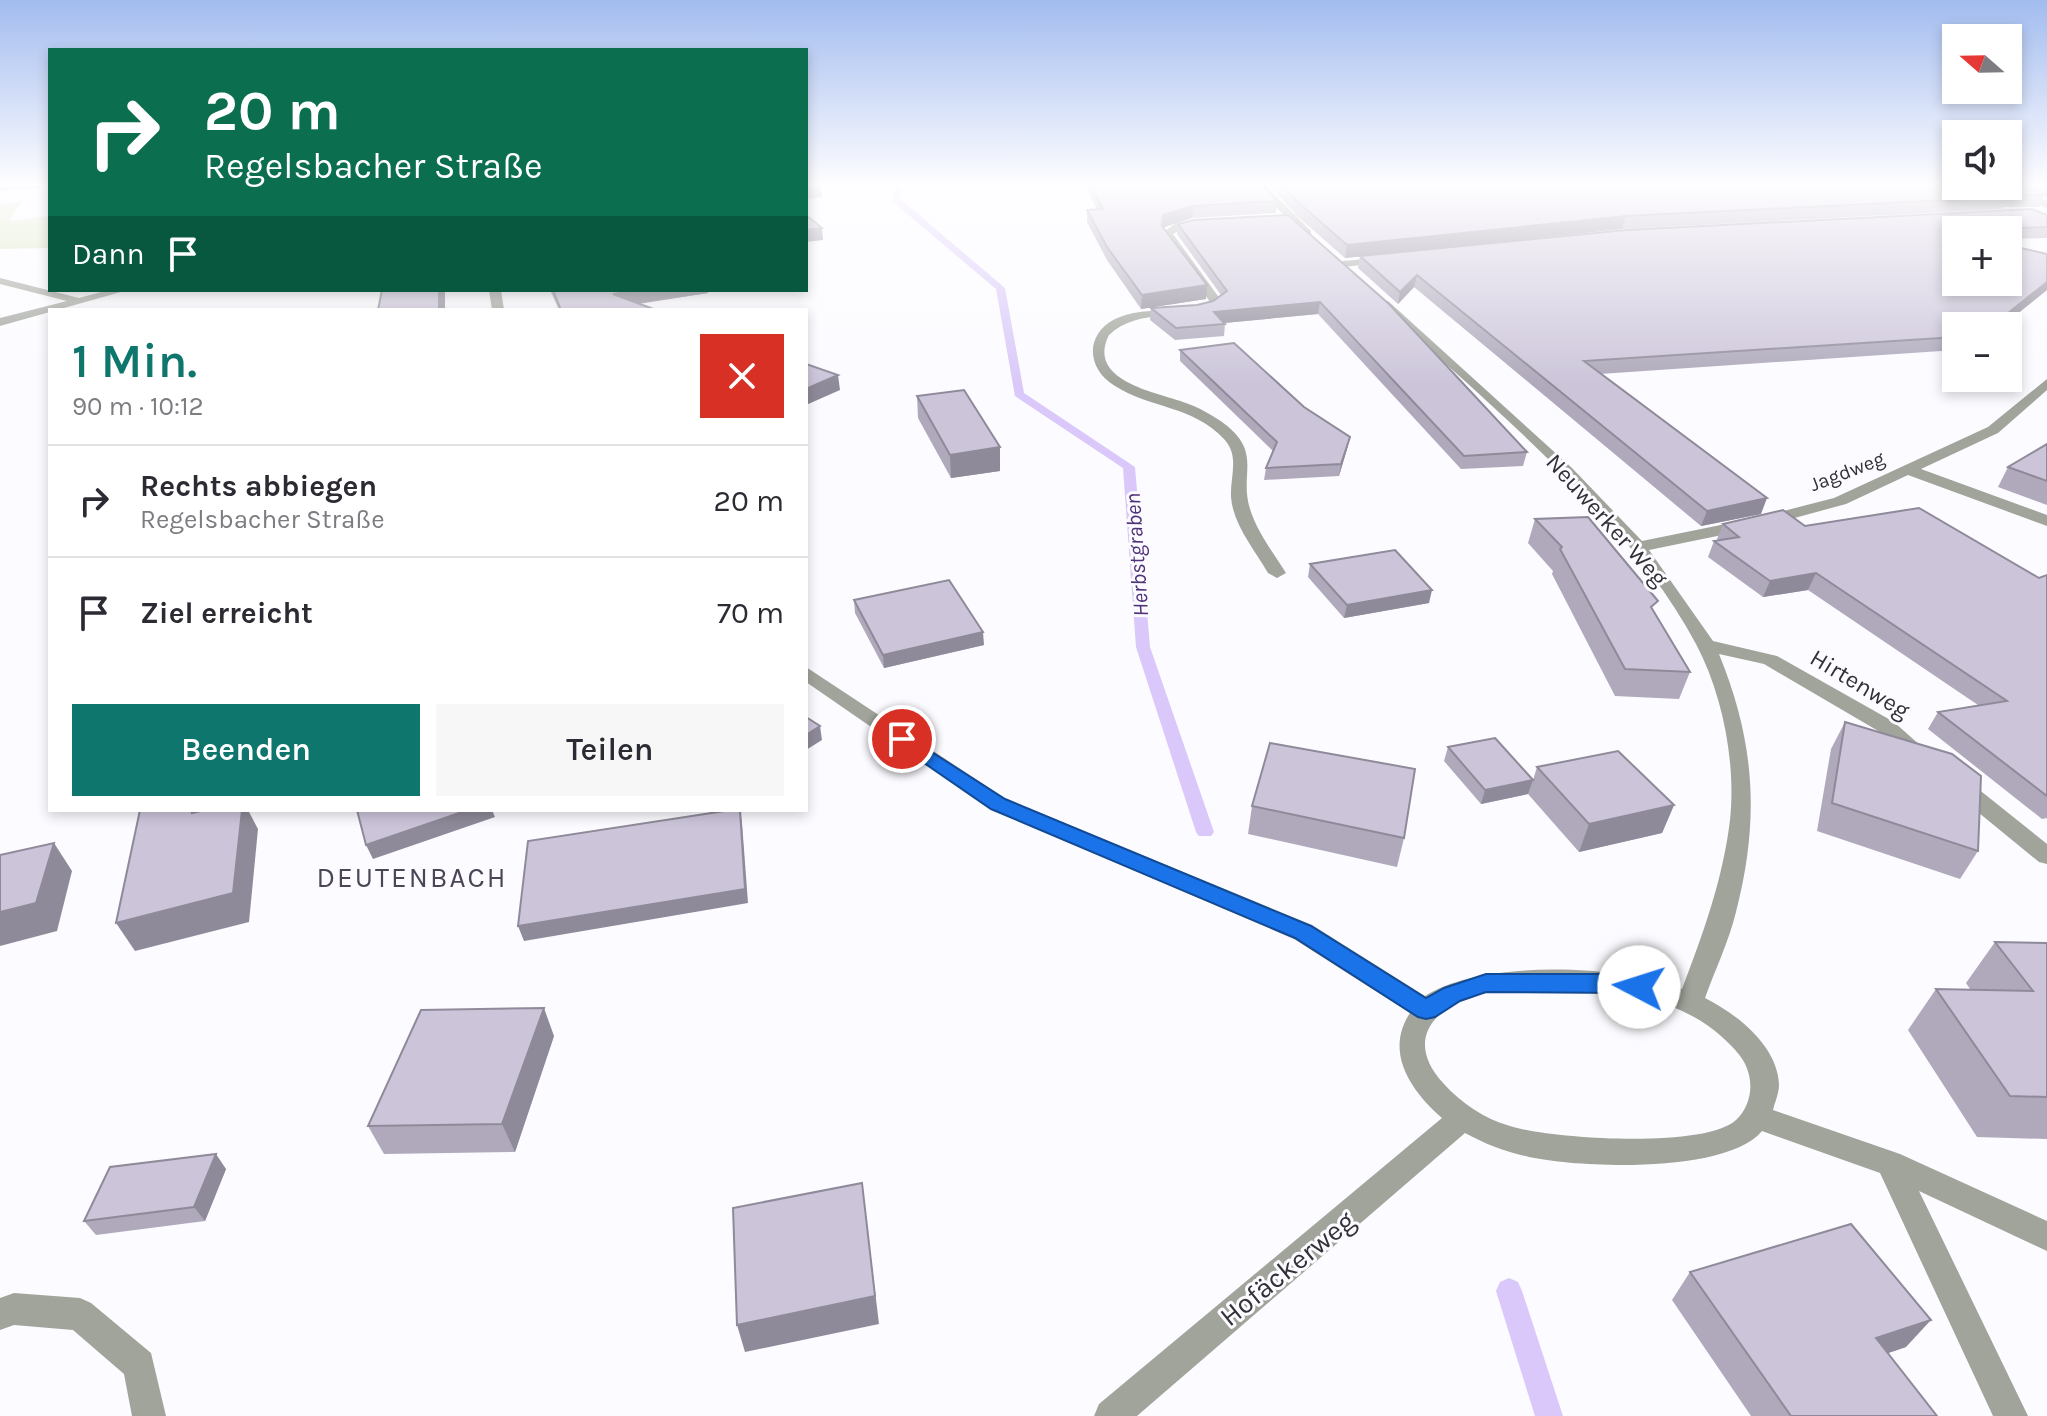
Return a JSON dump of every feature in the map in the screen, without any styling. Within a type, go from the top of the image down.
[{"type":"street","points":[[1181,251],[1217,303],[1149,314],[1109,327],[1100,337],[1099,361],[1114,380],[1192,411],[1229,435],[1240,449],[1243,464],[1239,502],[1277,573]]},
{"type":"street","points":[[1328,251],[1355,275]]},
{"type":"street","points":[[1333,255],[1397,259]]},
{"type":"street","points":[[0,281],[78,300]]},
{"type":"street","points":[[50,308],[113,292]]},
{"type":"street","name":"Neuwerker Weg","points":[[1377,296],[1567,471],[1638,547],[1706,645],[1727,697],[1738,746],[1741,819],[1724,912],[1690,1003]]},
{"type":"street","points":[[0,322],[48,308]]},
{"type":"street","name":"Jagdweg","points":[[1638,547],[1761,522],[1840,501],[1993,430],[2047,383]]},
{"type":"street","points":[[1909,470],[2047,521]]},
{"type":"street","name":"Hirtenweg","points":[[1706,645],[1770,660],[1887,727],[2047,856]]},
{"type":"street","points":[[808,674],[998,804],[1303,932],[1426,1010]]},
{"type":"street","points":[[1486,983],[1623,984],[1690,1003],[1738,1033],[1755,1059],[1765,1085],[1758,1117],[1732,1139],[1689,1147],[1619,1152],[1532,1144],[1494,1133],[1462,1118],[1428,1089],[1414,1062],[1412,1033],[1426,1010],[1452,994],[1486,983]]},
{"type":"street","points":[[1758,1117],[1890,1163],[2047,1236]]},
{"type":"street","name":"Hofäckerweg","points":[[1111,1416],[1249,1297],[1380,1192],[1462,1118]]},
{"type":"street","points":[[1890,1163],[2011,1416]]},
{"type":"street","points":[[0,1314],[14,1309],[80,1314],[139,1365],[149,1416]]},
{"type":"building","points":[[1110,251],[1181,251],[1207,285],[1142,295]]},
{"type":"building","points":[[1198,251],[1329,251],[1389,304],[1527,452],[1464,456],[1320,302],[1214,312],[1225,324],[1176,328],[1151,308],[1197,305],[1213,301],[1227,291]]},
{"type":"building","points":[[1410,251],[1942,251],[1942,296],[2022,296],[2022,251],[2047,254],[2047,282],[2010,312],[1942,312],[1942,338],[1584,361],[1767,498],[1707,511],[1417,275],[1400,292],[1360,256]]},
{"type":"building","points":[[382,292],[439,292],[439,308],[378,308]]},
{"type":"building","points":[[554,292],[627,292],[613,294],[651,308],[560,308]]},
{"type":"building","points":[[1234,343],[1304,407],[1350,437],[1341,464],[1266,468],[1277,442],[1180,350]]},
{"type":"building","points":[[808,365],[838,375],[808,388]]},
{"type":"building","points":[[964,390],[1000,447],[950,455],[917,396]]},
{"type":"building","points":[[2047,444],[2047,481],[2008,467]]},
{"type":"building","points":[[1919,508],[2039,578],[2047,575],[2047,796],[1938,712],[2007,701],[1816,573],[1770,581],[1714,541],[1739,537],[1723,524],[1783,510],[1805,526]]},
{"type":"building","points":[[1588,517],[1658,601],[1651,607],[1690,672],[1625,669],[1560,549],[1562,547],[1535,519]]},
{"type":"building","points":[[1395,550],[1432,590],[1347,605],[1310,564]]},
{"type":"building","points":[[949,580],[983,632],[883,655],[854,600]]},
{"type":"building","points":[[808,718],[820,726],[808,734]]},
{"type":"building","points":[[1845,722],[1952,754],[1981,776],[1978,851],[1832,803]]},
{"type":"building","points":[[1495,738],[1533,780],[1485,790],[1448,747]]},
{"type":"building","points":[[1270,743],[1415,769],[1404,838],[1252,806]]},
{"type":"building","points":[[1618,751],[1674,805],[1589,824],[1537,767]]},
{"type":"building","points":[[140,812],[242,812],[233,893],[116,923]]},
{"type":"building","points":[[358,812],[462,812],[366,845]]},
{"type":"building","points":[[718,812],[740,812],[745,889],[518,926],[528,841]]},
{"type":"building","points":[[54,843],[36,903],[0,912],[0,855]]},
{"type":"building","points":[[1995,942],[2047,943],[2047,1097],[2010,1096],[1936,989],[2033,991]]},
{"type":"building","points":[[544,1008],[502,1124],[368,1126],[421,1010]]},
{"type":"building","points":[[216,1154],[194,1207],[84,1221],[110,1167]]},
{"type":"building","points":[[862,1183],[875,1296],[737,1325],[733,1208]]},
{"type":"building","points":[[1851,1224],[1931,1320],[1876,1338],[1937,1416],[1791,1416],[1690,1272]]},
{"type":"waterway","name":"Herbstgraben","points":[[956,251],[1000,288],[1019,394],[1129,467],[1143,647],[1205,832]]},
{"type":"waterway","name":"Herbstgraben","points":[[1509,1291],[1549,1416]]},
{"type":"district","name":"DEUTENBACH","points":[[412,877]]},
{"type":"route","points":[[902,739],[998,804],[1303,932],[1426,1010],[1452,994],[1486,983],[1623,984],[1639,987]]}]
